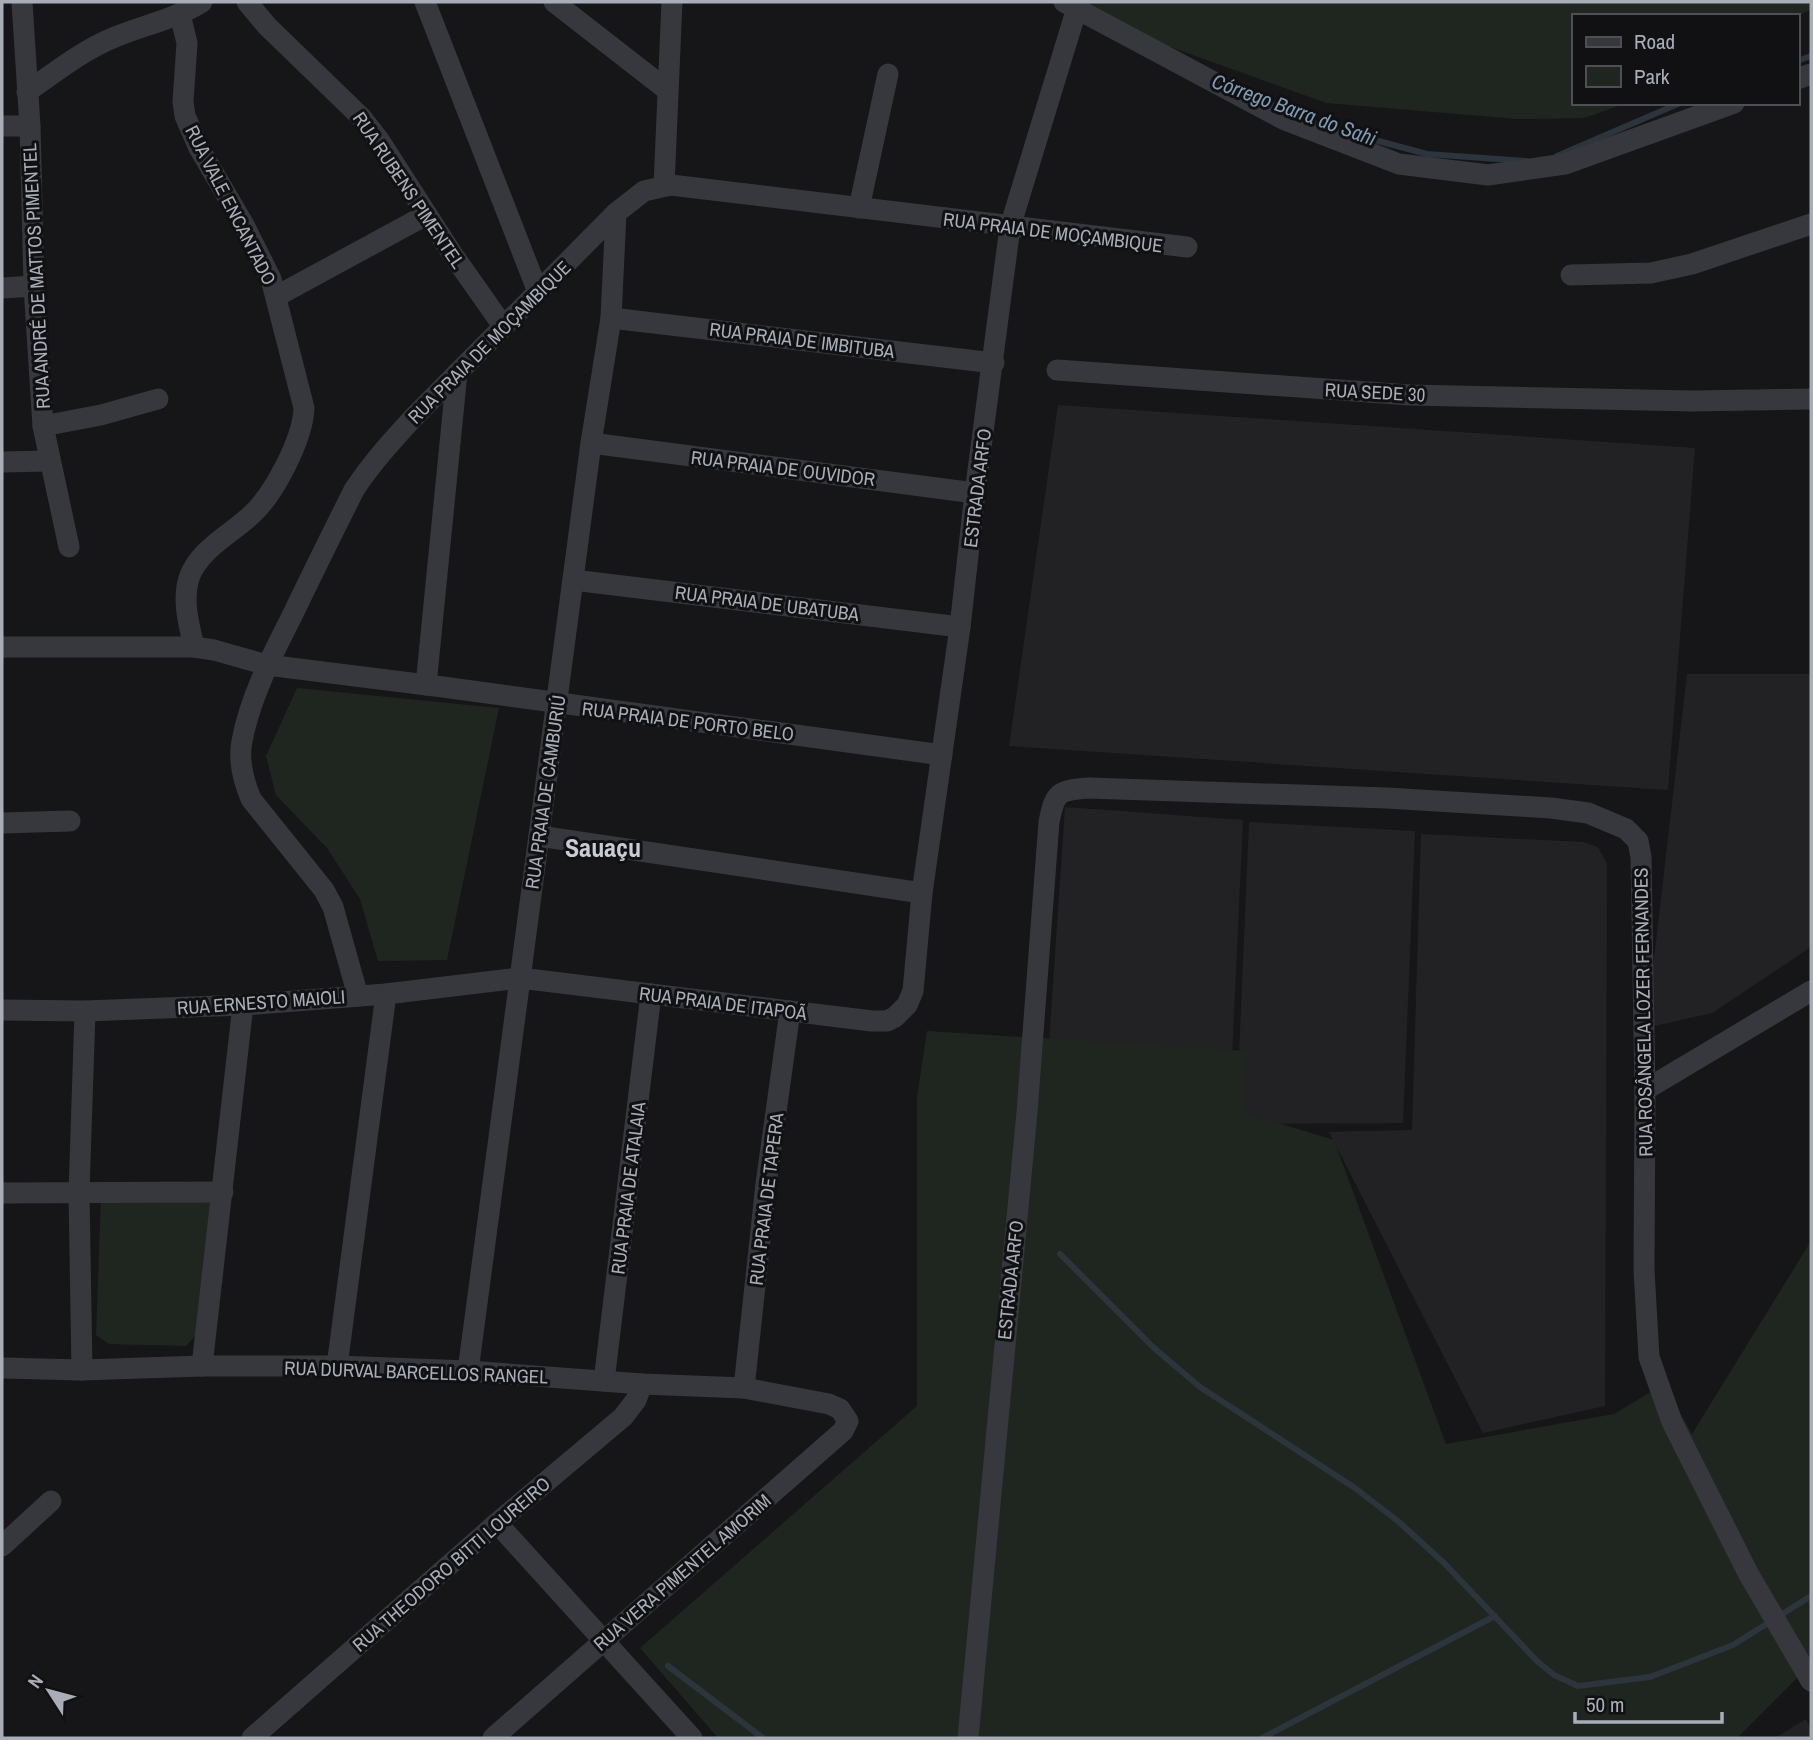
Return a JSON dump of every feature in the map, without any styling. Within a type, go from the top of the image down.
[{"type":"street","name":"RUA ANDRÉ DE MATTOS PIMENTEL","points":[[22,2],[43,426],[69,547]]},
{"type":"street","points":[[27,92],[85,52],[113,38],[180,14],[202,2]]},
{"type":"street","name":"RUA RUBENS PIMENTEL","points":[[247,2],[267,26],[361,117],[503,326]]},
{"type":"street","points":[[425,2],[538,292]]},
{"type":"street","points":[[554,2],[667,90]]},
{"type":"street","points":[[664,186],[672,2]]},
{"type":"street","points":[[1071,5],[1285,120],[1399,164],[1488,175],[1565,164],[1728,105]]},
{"type":"street","name":"ESTRADA ARFO","points":[[913,991],[922,893],[960,627],[1010,227],[1071,5]]},
{"type":"street","name":"RUA VALE ENCANTADO","points":[[180,14],[187,43],[183,102],[185,116],[257,250],[276,296],[304,408],[301,428],[267,497],[252,515],[201,557],[190,576],[186,608],[194,647]]},
{"type":"street","points":[[859,208],[888,74]]},
{"type":"street","points":[[2,127],[30,126]]},
{"type":"street","name":"RUA PRAIA DE MOÇAMBIQUE","points":[[358,996],[333,907],[324,890],[251,799],[244,782],[240,764],[242,742],[267,665],[359,482],[383,450],[616,213],[644,191],[671,185],[1187,247]]},
{"type":"street","name":"RUA PRAIA DE CAMBURIÚ","points":[[468,1371],[591,443],[611,318],[616,213]]},
{"type":"street","points":[[276,296],[426,215]]},
{"type":"street","points":[[1571,275],[1651,273],[1692,264],[1811,224]]},
{"type":"street","points":[[2,288],[34,286]]},
{"type":"street","name":"RUA PRAIA DE IMBITUBA","points":[[611,318],[994,363]]},
{"type":"street","name":"RUA SEDE 30","points":[[1057,370],[1410,395],[1693,401],[1811,399]]},
{"type":"street","points":[[426,685],[457,373]]},
{"type":"street","points":[[43,426],[101,415],[158,399]]},
{"type":"street","name":"RUA PRAIA DE OUVIDOR","points":[[591,443],[975,493]]},
{"type":"street","points":[[2,462],[49,461]]},
{"type":"street","name":"RUA PRAIA DE UBATUBA","points":[[573,580],[960,627]]},
{"type":"street","name":"RUA PRAIA DE PORTO BELO","points":[[2,647],[194,647],[267,665],[943,755]]},
{"type":"street","name":"RUA ROSÂNGELA LOZER FERNANDES","points":[[1049,822],[1053,800],[1058,794],[1069,789],[1089,788],[1415,800],[1551,808],[1588,813],[1605,819],[1626,829],[1638,841],[1641,857],[1645,1090],[1644,1270],[1649,1357],[1668,1412],[1684,1445],[1748,1573],[1811,1681]]},
{"type":"street","points":[[2,823],[71,821]]},
{"type":"street","name":"ESTRADA ARFO","points":[[968,1738],[1027,1112],[1049,822]]},
{"type":"street","points":[[540,836],[922,893]]},
{"type":"street","name":"RUA ERNESTO MAIOLI","points":[[2,1010],[85,1011],[243,1005],[386,995],[520,978]]},
{"type":"street","name":"RUA PRAIA DE ITAPOÃ","points":[[520,978],[887,1021],[902,1011],[913,991]]},
{"type":"street","points":[[1645,1090],[1811,991]]},
{"type":"street","name":"RUA PRAIA DE ATALAIA","points":[[604,1381],[651,994]]},
{"type":"street","points":[[337,1366],[386,995]]},
{"type":"street","points":[[202,1366],[243,1005]]},
{"type":"street","points":[[82,1370],[79,1192],[85,1011]]},
{"type":"street","name":"RUA PRAIA DE TAPERA","points":[[744,1388],[766,1185],[790,1011]]},
{"type":"street","points":[[2,1193],[223,1192]]},
{"type":"street","name":"RUA DURVAL BARCELLOS RANGEL","points":[[2,1368],[82,1370],[202,1366],[337,1366],[468,1371],[642,1384],[744,1388],[829,1404]]},
{"type":"street","name":"RUA THEODORO BITTI LOUREIRO","points":[[252,1738],[497,1523],[623,1417],[636,1400],[642,1384]]},
{"type":"street","name":"RUA VERA PIMENTEL AMORIM","points":[[492,1738],[843,1431],[848,1421],[846,1415],[829,1404]]},
{"type":"street","points":[[2,1546],[51,1501]]},
{"type":"street","points":[[497,1523],[692,1738]]},
{"type":"shaded area","points":[[1058,405],[1695,448],[1668,790],[1009,746]]},
{"type":"shaded area","points":[[1687,674],[1811,674],[1811,947],[1712,1013],[1646,1028]]},
{"type":"shaded area","points":[[1065,807],[1243,820],[1229,1123],[1044,1117]]},
{"type":"shaded area","points":[[1249,822],[1415,831],[1403,1123],[1236,1124]]},
{"type":"shaded area","points":[[1421,834],[1583,842],[1598,847],[1607,864],[1605,1406],[1483,1433],[1329,1132],[1412,1130]]},
{"type":"shaded area","points":[[1806,1719],[1811,1738],[1775,1738]]},
{"type":"green space","points":[[1068,2],[1811,2],[1811,10],[1799,18],[1799,14],[1572,14],[1572,105],[1621,105],[1584,118],[1517,119],[1326,103],[1073,12]]},
{"type":"green space","points":[[297,688],[499,708],[447,960],[378,961],[360,899],[327,848],[276,795],[266,756]]},
{"type":"green space","points":[[927,1031],[1247,1051],[1245,1113],[1334,1140],[1446,1444],[1614,1414],[1664,1384],[1692,1434],[1811,1241],[1811,1664],[1737,1738],[718,1738],[640,1648],[917,1406],[917,1097]]},
{"type":"green space","points":[[101,1196],[211,1198],[198,1333],[186,1346],[109,1344],[96,1335]]},
{"type":"waterway","name":"Córrego Barra do Sahi","points":[[1799,60],[1811,56]]},
{"type":"waterway","name":"Córrego Barra do Sahi","points":[[1557,156],[1675,105]]},
{"type":"waterway","name":"Córrego Barra do Sahi","points":[[1341,131],[1427,154],[1526,161]]},
{"type":"waterway","points":[[1060,1254],[1154,1348],[1200,1387],[1355,1488],[1399,1522],[1444,1563],[1537,1661],[1554,1675],[1578,1686],[1650,1677],[1733,1645],[1811,1596]]},
{"type":"waterway","points":[[1262,1738],[1495,1616]]},
{"type":"waterway","points":[[668,1666],[763,1738]]},
{"type":"district","name":"Sauaçu","points":[[603,848]]}]
